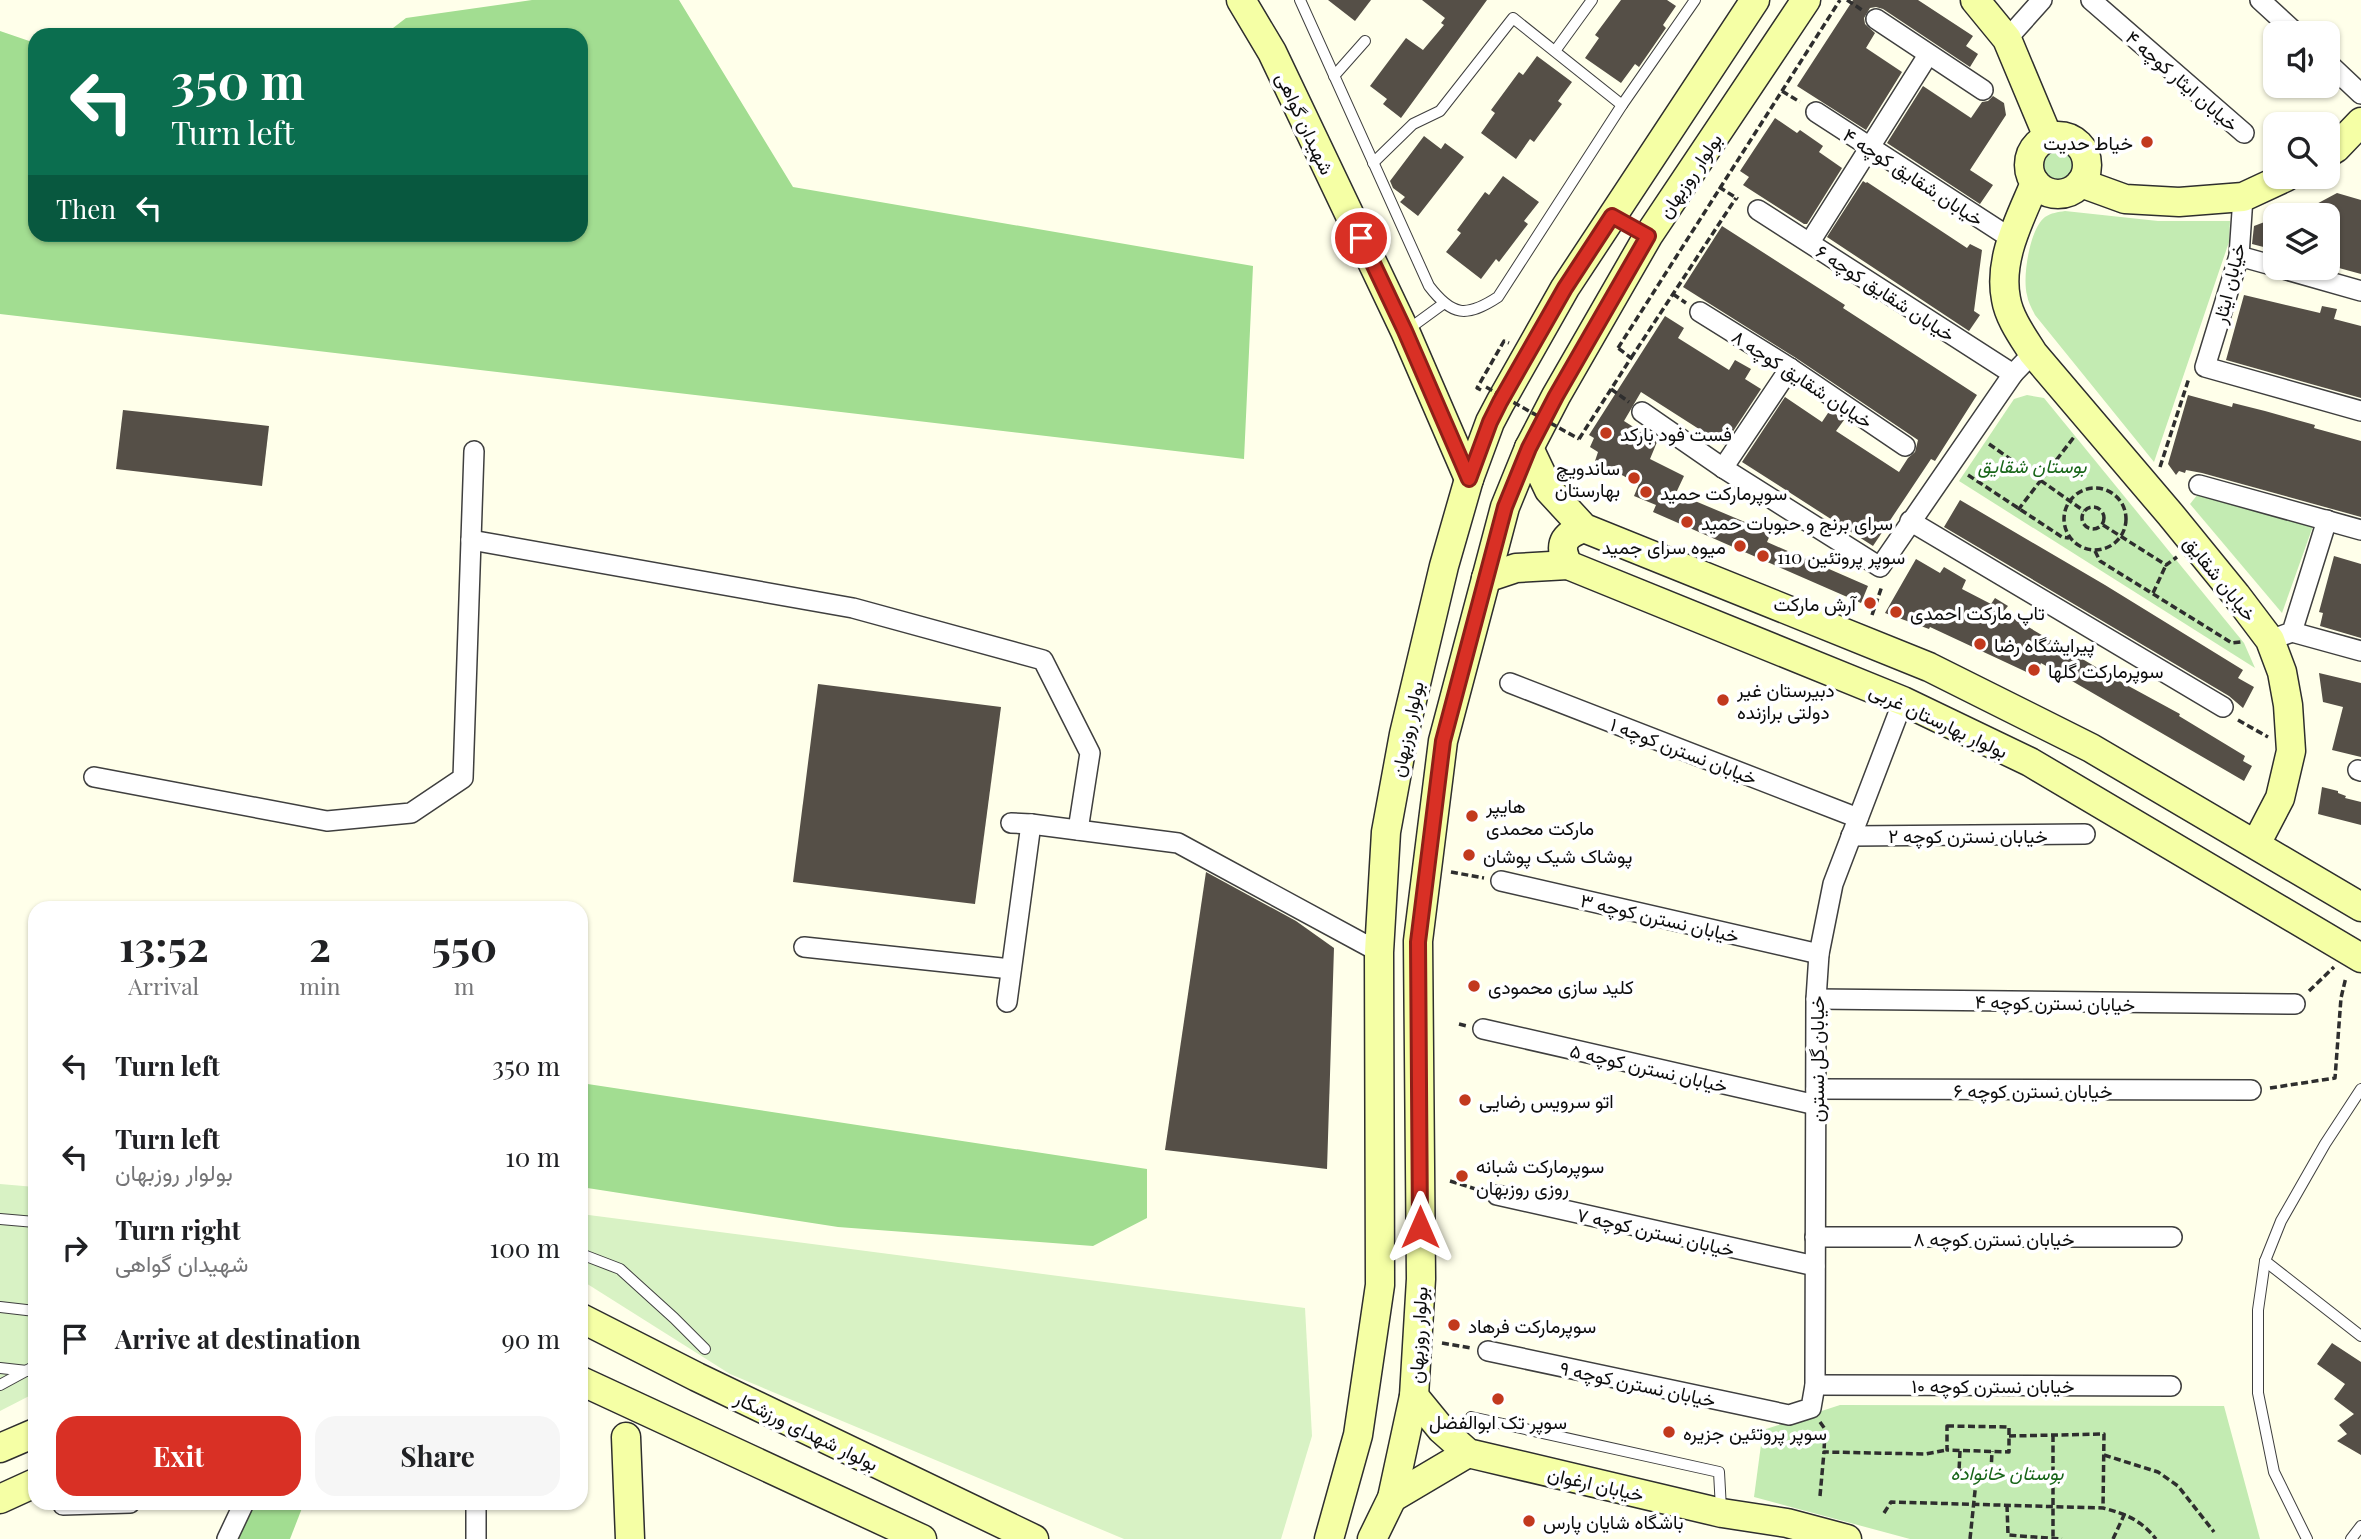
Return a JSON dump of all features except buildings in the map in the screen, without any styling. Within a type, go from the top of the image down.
[{"type":"street","name":"شهیدان گواهی","points":[[1241,0],[1272,52],[1405,331],[1469,479]]},
{"type":"street","name":"بولوار روزبهان","points":[[1329,1539],[1358,1435],[1380,1285],[1379,951],[1385,832],[1432,611],[1469,479],[1500,402],[1565,288],[1755,0]]},
{"type":"street","name":"بولوار روزبهان","points":[[1372,1539],[1392,1498],[1414,1396],[1421,1279],[1418,942],[1443,741],[1505,507],[1529,448],[1648,236],[1806,0]]},
{"type":"street","points":[[1975,0],[2007,39],[2048,137]]},
{"type":"street","points":[[2007,39],[2042,0]]},
{"type":"street","name":"خیابان ایثار کوچه ۴","points":[[2091,0],[2244,133]]},
{"type":"street","points":[[2260,0],[2283,21]]},
{"type":"street","points":[[1875,19],[1983,90]]},
{"type":"street","points":[[1810,242],[1928,55]]},
{"type":"street","points":[[2340,74],[2361,94]]},
{"type":"street","name":"خیابان شقایق کوچه ۴","points":[[1816,112],[2012,239]]},
{"type":"street","points":[[2340,144],[2361,122]]},
{"type":"street","points":[[2048,137],[2066,137],[2081,147],[2087,164],[2085,176],[2081,183],[2068,192],[2056,194],[2044,190],[2035,183],[2029,172],[2031,154],[2036,146],[2048,137]]},
{"type":"street","name":"خیابان شقایق","points":[[2035,183],[2012,239],[2005,268],[2006,299],[2016,325],[2033,353],[2236,595],[2281,636],[2281,672],[2288,705],[2291,751],[2280,798],[2256,844]]},
{"type":"street","points":[[2081,183],[2125,199],[2179,202],[2243,197],[2263,188]]},
{"type":"street","name":"خیابان ایثار","points":[[2205,367],[2239,256],[2243,197]]},
{"type":"street","name":"خیابان شقایق کوچه ۶","points":[[1758,210],[2013,374]]},
{"type":"street","points":[[1612,216],[1648,236]]},
{"type":"street","points":[[2239,256],[2263,263]]},
{"type":"street","points":[[2322,280],[2361,291]]},
{"type":"street","name":"خیابان شقایق کوچه ۸","points":[[1700,312],[1790,368],[1905,446]]},
{"type":"street","points":[[1642,412],[1723,468],[1880,567],[2013,374],[2033,353]]},
{"type":"street","points":[[2205,367],[2361,411]]},
{"type":"street","points":[[1723,468],[1790,368]]},
{"type":"street","points":[[1529,448],[1549,491],[1584,528],[1929,667],[2091,748],[2361,907]]},
{"type":"street","points":[[94,777],[327,821],[411,813],[463,778],[474,452]]},
{"type":"street","points":[[2199,485],[2361,530]]},
{"type":"street","points":[[2327,520],[2281,636],[2361,651]]},
{"type":"street","points":[[1910,521],[2223,707]]},
{"type":"street","points":[[1568,565],[1562,554],[1564,541],[1572,532],[1584,528]]},
{"type":"street","points":[[471,540],[853,608],[1043,660],[1090,753],[1078,830]]},
{"type":"street","name":"بولوار بهارستان غربی","points":[[1486,578],[1516,568],[1568,565],[1903,701],[2030,762],[2348,966]]},
{"type":"street","name":"خیابان نسترن کوچه ۱","points":[[1510,683],[1855,827]]},
{"type":"street","name":"خیابان گل نسترن","points":[[1811,1408],[1815,1385],[1816,999],[1819,954],[1833,884],[1903,701]]},
{"type":"street","points":[[1011,824],[1031,824],[1178,843],[1379,951]]},
{"type":"street","points":[[1007,1002],[1031,824]]},
{"type":"street","name":"خیابان نسترن کوچه ۲","points":[[1855,827],[2085,834]]},
{"type":"street","name":"خیابان نسترن کوچه ۳","points":[[1502,881],[1819,954]]},
{"type":"street","points":[[804,947],[1011,969]]},
{"type":"street","name":"خیابان نسترن کوچه ۴","points":[[1816,999],[2295,1004]]},
{"type":"street","name":"خیابان نسترن کوچه ۵","points":[[1483,1029],[1816,1097]]},
{"type":"street","name":"خیابان نسترن کوچه ۶","points":[[1816,1097],[2251,1090]]},
{"type":"street","name":"خیابان نسترن کوچه ۷","points":[[1497,1195],[1815,1266]]},
{"type":"street","name":"خیابان نسترن کوچه ۸","points":[[1815,1237],[2172,1237]]},
{"type":"street","name":"بولوار شهدای ورزشکار","points":[[588,1322],[1034,1539]]},
{"type":"street","name":"خیابان نسترن کوچه ۹","points":[[1488,1350],[1789,1415],[1811,1408]]},
{"type":"street","points":[[588,1384],[922,1539]]},
{"type":"street","name":"خیابان نسترن کوچه ۱۰","points":[[1815,1385],[2171,1385]]},
{"type":"street","points":[[1392,1498],[1468,1452],[1441,1429],[1414,1396]]},
{"type":"street","points":[[0,1448],[28,1436]]},
{"type":"street","points":[[626,1437],[630,1539]]},
{"type":"street","name":"خیابان ارغوان","points":[[1468,1452],[1786,1531],[1847,1539]]},
{"type":"street","points":[[0,1499],[28,1486]]},
{"type":"street","points":[[228,1539],[241,1510]]},
{"type":"street","points":[[476,1510],[476,1539]]},
{"type":"lane","points":[[1300,0],[1429,286],[1443,304],[1463,313],[1480,308],[1498,297],[1622,105],[1695,0]]},
{"type":"lane","points":[[1555,51],[1592,0]]},
{"type":"lane","points":[[1373,163],[1413,124],[1440,111],[1513,18],[1622,105]]},
{"type":"lane","points":[[1334,76],[1365,41]]},
{"type":"lane","points":[[1405,331],[1443,304]]},
{"type":"lane","points":[[2307,1539],[2274,1472],[2258,1392],[2258,1310],[2265,1261],[2281,1221],[2325,1144],[2361,1089]]},
{"type":"lane","points":[[0,1219],[28,1221]]},
{"type":"lane","points":[[588,1257],[620,1269],[705,1349]]},
{"type":"lane","points":[[2265,1261],[2361,1336]]},
{"type":"lane","points":[[0,1307],[28,1310]]},
{"type":"lane","points":[[0,1368],[28,1369]]},
{"type":"lane","points":[[0,1385],[28,1371]]},
{"type":"lane","points":[[1471,1417],[1719,1472],[1722,1513]]},
{"type":"lane","points":[[2351,1539],[2361,1526]]},
{"type":"path","points":[[1631,358],[1618,348],[1840,0]]},
{"type":"path","points":[[1719,187],[1758,210]]},
{"type":"path","points":[[1486,387],[1579,439],[1736,198]]},
{"type":"path","points":[[2148,488],[2162,464],[2189,377],[2205,367]]},
{"type":"path","points":[[2018,510],[2088,418]]},
{"type":"path","points":[[1973,432],[2084,511]]},
{"type":"path","points":[[1952,464],[2018,510],[2062,537],[2069,538],[2083,549],[2106,549],[2121,536],[2126,515],[2122,504],[2104,489],[2092,488],[2081,492],[2069,501],[2065,509],[2063,521],[2069,538]]},
{"type":"path","points":[[2095,506],[2100,509],[2105,519],[2103,524],[2095,529],[2087,527],[2083,522],[2084,511],[2095,506]]},
{"type":"path","points":[[2103,524],[2166,565]]},
{"type":"path","points":[[2152,593],[2166,565],[2193,543]]},
{"type":"path","points":[[2095,551],[2100,561],[2232,643],[2281,636]]},
{"type":"path","points":[[1872,615],[1882,588],[1880,567]]},
{"type":"path","points":[[2223,707],[2227,713],[2291,751]]},
{"type":"path","points":[[1451,872],[1502,881]]},
{"type":"path","points":[[2295,1004],[2348,966]]},
{"type":"path","points":[[2251,1090],[2335,1078],[2341,998],[2348,966]]},
{"type":"path","points":[[1450,1181],[1497,1195]]},
{"type":"path","points":[[1442,1343],[1488,1350]]},
{"type":"path","points":[[1811,1408],[1825,1429],[1820,1496]]},
{"type":"path","points":[[1824,1452],[2009,1452],[2009,1427],[1947,1426],[1947,1450]]},
{"type":"path","points":[[2009,1436],[2104,1434],[2103,1508]]},
{"type":"path","points":[[2053,1435],[2053,1537]]},
{"type":"path","points":[[1960,1451],[1959,1471],[1991,1473],[1992,1451]]},
{"type":"path","points":[[2104,1455],[2158,1472],[2178,1486],[2214,1532]]},
{"type":"path","points":[[1970,1539],[1977,1472]]},
{"type":"path","points":[[1884,1513],[1891,1502],[2103,1508],[2125,1513],[2143,1523],[2156,1539]]},
{"type":"path","points":[[2007,1505],[2008,1535],[2062,1539]]},
{"type":"path","points":[[2112,1539],[2125,1513]]},
{"type":"green space","points":[[532,0],[679,0],[793,187],[1253,266],[1244,459],[0,314],[0,31],[28,41],[28,242],[588,242],[588,28],[393,28],[406,18]]},
{"type":"green space","points":[[2057,145],[2070,151],[2076,164],[2070,177],[2057,183],[2044,177],[2038,164],[2044,151]]},
{"type":"green space","points":[[2065,211],[2158,221],[2230,221],[2229,242],[2154,462],[2035,315],[2028,300],[2027,265],[2035,231],[2045,217]]},
{"type":"green space","name":"بوستان شقایق","points":[[2027,395],[2044,398],[2244,643],[2255,668],[1959,481],[2014,399]]},
{"type":"green space","points":[[2198,494],[2313,526],[2282,613],[2190,504]]},
{"type":"green space","points":[[588,1084],[1147,1169],[1147,1218],[1093,1246],[838,1227],[588,1188]]},
{"type":"green space","points":[[0,1184],[28,1186],[28,1397],[0,1411]]},
{"type":"green space","points":[[588,1215],[1305,1308],[1312,1436],[1281,1539],[1124,1539],[730,1374],[588,1284]]},
{"type":"green space","name":"بوستان خانواده","points":[[1840,1405],[2224,1406],[2260,1539],[1910,1539],[1754,1497],[1763,1430]]},
{"type":"green space","points":[[247,1510],[301,1510],[290,1539],[236,1539]]},
{"type":"place","name":"خیاط حدیت","points":[[2147,142]]},
{"type":"place","name":"فست فود بارکد","points":[[1606,433]]},
{"type":"place","name":"ساندویچ بهارستان","points":[[1634,478]]},
{"type":"place","name":"سوپرمارکت حمید","points":[[1646,492]]},
{"type":"place","name":"سرای برنج و حبوبات حمید","points":[[1687,522]]},
{"type":"place","name":"میوه سرای جمید","points":[[1740,546]]},
{"type":"place","name":"سوپر پروتئین 110","points":[[1763,556]]},
{"type":"place","name":"آرش مارکت","points":[[1870,603]]},
{"type":"place","name":"تاپ مارکت احمدی","points":[[1896,612]]},
{"type":"place","name":"پیرایشگاه رضا","points":[[1980,644]]},
{"type":"place","name":"سوپرمارکت گلها","points":[[2034,670]]},
{"type":"place","name":"دبیرستان غیر دولتی برازنده","points":[[1723,700]]},
{"type":"place","name":"هایپر مارکت محمدی","points":[[1472,816]]},
{"type":"place","name":"پوشاک شیک پوشان","points":[[1469,855]]},
{"type":"place","name":"کلید سازی محمودی","points":[[1474,986]]},
{"type":"place","name":"اتو سرویس رضایی","points":[[1465,1100]]},
{"type":"place","name":"سوپرمارکت شبانه روزی روزبهان","points":[[1462,1176]]},
{"type":"place","name":"سوپرمارکت فرهاد","points":[[1454,1325]]},
{"type":"place","name":"سوپر تک ابوالفضل","points":[[1498,1399]]},
{"type":"place","name":"سوپر پروتئین جزیره","points":[[1669,1432]]},
{"type":"place","name":"باشگاه شایان پارس","points":[[1529,1521]]},
{"type":"route","points":[[1361,238],[1405,331],[1469,479],[1500,402],[1565,288],[1612,216],[1648,236],[1556,396],[1529,448],[1505,507],[1443,741],[1418,942],[1420,1227]]}]
